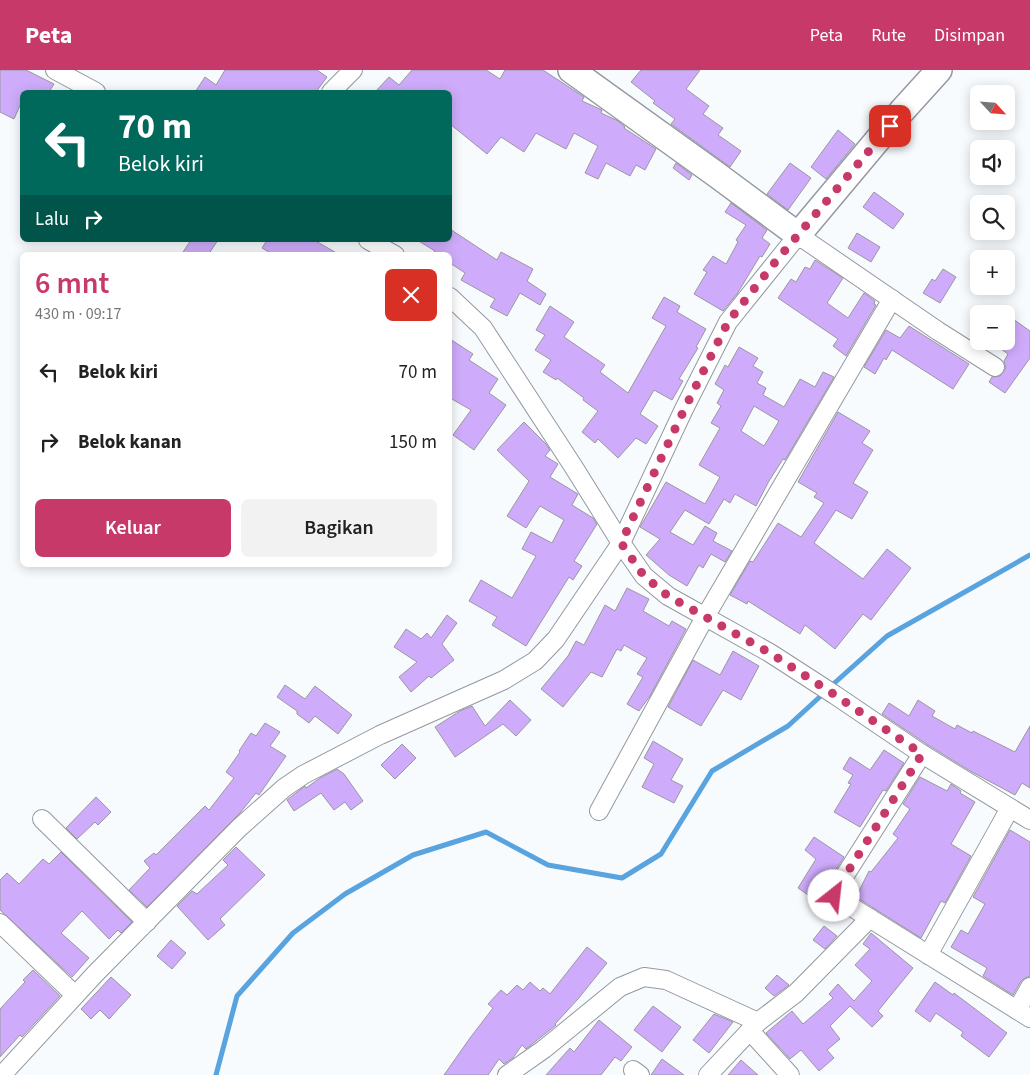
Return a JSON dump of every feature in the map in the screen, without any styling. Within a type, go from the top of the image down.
[{"type":"street","points":[[55,70],[92,90]]},
{"type":"street","points":[[333,90],[353,70]]},
{"type":"street","points":[[571,70],[798,235],[996,368]]},
{"type":"street","points":[[2,1075],[146,922],[239,828],[284,788],[303,775],[413,719],[504,680],[534,661],[556,639],[621,543],[728,322],[901,112],[940,70]]},
{"type":"street","points":[[372,242],[390,252]]},
{"type":"street","points":[[452,298],[483,328],[644,576],[668,596],[770,653],[922,754],[1030,820]]},
{"type":"street","points":[[599,811],[705,617],[892,299]]},
{"type":"street","points":[[922,754],[834,896],[1024,1014],[1030,987]]},
{"type":"street","points":[[928,955],[1010,808]]},
{"type":"street","points":[[42,819],[146,922]]},
{"type":"street","points":[[708,1075],[754,1027],[796,993],[870,918]]},
{"type":"street","points":[[0,923],[76,995]]},
{"type":"street","points":[[507,1075],[544,1049],[620,987],[644,977],[666,980],[754,1027],[790,1075]]},
{"type":"building","points":[[0,70],[26,70],[54,84],[50,90],[20,90],[20,106],[14,119],[0,112]]},
{"type":"building","points":[[225,70],[317,70],[327,77],[317,90],[196,90],[205,77],[216,85]]},
{"type":"building","points":[[412,70],[486,70],[500,79],[505,70],[543,70],[584,97],[582,101],[602,110],[601,113],[618,121],[624,128],[656,149],[645,170],[636,165],[630,176],[606,163],[598,179],[585,173],[598,146],[574,133],[566,149],[536,133],[524,152],[501,137],[487,154],[452,126],[452,90],[377,90],[389,77],[399,85]]},
{"type":"building","points":[[641,70],[700,70],[686,89],[709,106],[703,114],[723,128],[718,135],[741,151],[730,167],[671,124],[675,119],[653,103],[655,101],[631,82]]},
{"type":"building","points":[[838,130],[855,144],[826,179],[811,167]]},
{"type":"building","points":[[676,163],[692,175],[689,180],[673,168]]},
{"type":"building","points":[[790,163],[811,178],[788,210],[767,194]]},
{"type":"building","points":[[874,192],[904,214],[893,229],[863,207]]},
{"type":"building","points":[[731,203],[767,230],[762,238],[770,244],[762,257],[760,256],[737,294],[723,311],[694,294],[707,272],[703,270],[713,256],[726,264],[738,242],[736,240],[746,225],[725,212]]},
{"type":"building","points":[[452,230],[497,260],[501,252],[533,269],[527,281],[546,294],[540,305],[520,293],[507,316],[490,307],[495,299],[461,280],[465,273],[452,264],[452,252],[435,251],[420,242],[452,242]]},
{"type":"building","points":[[857,233],[880,247],[871,262],[848,248]]},
{"type":"building","points":[[190,242],[217,242],[210,252],[183,252]]},
{"type":"building","points":[[266,242],[317,242],[335,252],[269,252],[262,248]]},
{"type":"building","points":[[815,260],[843,278],[827,303],[848,318],[864,293],[875,301],[874,304],[876,305],[846,356],[833,346],[838,339],[778,298],[791,279],[796,282],[805,267],[810,269]]},
{"type":"building","points":[[943,269],[956,277],[940,303],[923,293],[932,279],[935,281]]},
{"type":"building","points":[[664,297],[680,306],[677,312],[706,329],[696,347],[698,348],[679,379],[683,381],[672,400],[654,390],[640,414],[658,426],[646,444],[636,438],[618,458],[598,439],[595,443],[582,432],[598,411],[557,378],[556,380],[543,372],[551,360],[535,350],[545,335],[536,330],[550,306],[574,322],[564,337],[605,365],[600,372],[628,393],[666,326],[652,318]]},
{"type":"building","points":[[1015,320],[1030,331],[1030,358],[1005,393],[989,382],[992,377],[1000,376],[1006,368],[1004,361],[1008,354],[1002,350],[1015,350]]},
{"type":"building","points":[[909,326],[969,364],[953,389],[892,350],[886,360],[884,358],[875,374],[864,367],[886,330],[900,338]]},
{"type":"building","points":[[452,340],[473,354],[469,360],[498,379],[489,393],[506,405],[474,450],[453,435],[471,410],[452,399]]},
{"type":"building","points":[[739,347],[758,358],[753,366],[763,372],[757,383],[766,388],[763,395],[784,407],[800,379],[815,387],[823,372],[834,377],[785,460],[783,459],[769,481],[756,506],[735,494],[730,503],[724,499],[709,524],[685,510],[670,532],[693,545],[705,526],[717,533],[713,541],[732,551],[725,562],[711,554],[703,568],[699,565],[687,586],[669,575],[646,555],[660,539],[640,527],[666,482],[705,504],[720,477],[699,465],[720,428],[711,423],[721,406],[717,403],[724,390],[715,384],[725,365],[728,367]],"holes":[[[754,406],[779,421],[764,446],[741,431]]]},
{"type":"building","points":[[838,412],[870,431],[862,443],[873,450],[853,483],[868,492],[852,519],[836,510],[814,543],[863,579],[887,549],[911,568],[871,620],[863,614],[835,649],[805,625],[800,634],[748,601],[747,604],[730,595],[750,561],[753,562],[778,523],[801,537],[824,503],[814,497],[817,493],[798,482]]},
{"type":"building","points":[[524,422],[550,450],[545,456],[558,464],[550,477],[578,494],[572,505],[593,518],[597,524],[574,561],[582,566],[573,580],[569,577],[526,646],[492,625],[497,617],[469,601],[481,580],[512,598],[536,556],[522,549],[531,532],[552,543],[564,520],[540,506],[526,528],[507,516],[529,481],[497,450]]},
{"type":"building","points":[[627,588],[649,599],[643,611],[669,626],[672,621],[686,629],[650,696],[639,711],[627,704],[643,677],[637,674],[647,658],[624,645],[621,651],[617,649],[602,677],[591,672],[563,707],[541,689],[568,656],[576,641],[584,645],[605,605],[615,611]]},
{"type":"building","points":[[447,615],[457,623],[442,644],[454,660],[431,678],[429,676],[411,692],[399,677],[417,662],[394,647],[406,629],[421,639],[427,633],[431,638]]},
{"type":"building","points":[[733,651],[759,666],[741,700],[723,690],[701,726],[668,707],[693,660],[720,675]]},
{"type":"building","points":[[285,685],[305,699],[315,686],[352,715],[338,734],[315,716],[309,723],[297,714],[297,711],[277,697]]},
{"type":"building","points":[[510,700],[531,720],[516,736],[503,724],[455,757],[435,727],[460,711],[472,706],[485,726]]},
{"type":"building","points":[[918,700],[935,711],[932,716],[955,729],[957,725],[972,733],[973,731],[1015,752],[1030,726],[1030,788],[1022,783],[1015,795],[972,772],[882,714],[889,703],[909,716]]},
{"type":"building","points":[[265,723],[280,732],[270,746],[286,756],[259,795],[256,793],[240,813],[147,907],[129,890],[150,868],[144,861],[154,853],[156,855],[205,806],[209,810],[234,778],[226,772],[239,751],[251,733],[256,736]]},
{"type":"building","points":[[653,741],[683,759],[671,780],[683,786],[674,803],[642,787],[654,764],[644,758]]},
{"type":"building","points":[[402,744],[416,758],[395,779],[381,765]]},
{"type":"building","points":[[884,750],[904,763],[886,791],[883,790],[860,827],[834,812],[851,784],[848,783],[853,775],[843,769],[850,757],[870,770]]},
{"type":"building","points":[[337,769],[344,774],[363,801],[351,810],[345,802],[334,810],[321,793],[294,811],[287,800],[305,786],[306,788]]},
{"type":"building","points":[[920,777],[947,791],[951,784],[961,791],[960,793],[975,802],[951,844],[971,856],[945,903],[941,901],[921,938],[856,897],[869,871],[871,872],[898,838],[893,834],[910,809],[903,804]]},
{"type":"building","points":[[96,797],[111,812],[98,825],[95,822],[77,839],[66,828]]},
{"type":"building","points":[[1010,830],[1030,842],[1030,976],[1021,981],[1013,995],[983,976],[987,968],[951,947],[961,930],[968,934],[985,904],[973,897]]},
{"type":"building","points":[[814,837],[844,857],[826,885],[824,897],[820,903],[798,888],[816,859],[805,850]]},
{"type":"building","points":[[236,847],[265,875],[220,919],[225,925],[208,940],[177,906],[192,891],[197,894],[228,865],[223,860]]},
{"type":"building","points":[[61,852],[132,922],[121,933],[118,930],[109,939],[82,911],[61,933],[89,958],[72,977],[0,910],[0,880],[7,873],[19,884],[43,859],[49,864]]},
{"type":"building","points":[[824,926],[837,936],[825,949],[813,940]]},
{"type":"building","points":[[871,933],[913,968],[878,1011],[883,1016],[872,1027],[850,1006],[830,1026],[840,1039],[827,1050],[834,1058],[819,1071],[801,1050],[790,1059],[766,1033],[792,1011],[803,1024],[833,998],[829,994],[838,984],[854,1001],[872,981],[855,965],[870,949],[863,944]]},
{"type":"building","points":[[171,940],[186,953],[172,969],[157,956]]},
{"type":"building","points":[[587,947],[607,963],[556,1025],[526,1049],[522,1045],[513,1058],[504,1064],[499,1059],[488,1075],[444,1075],[493,1008],[488,1004],[501,990],[507,995],[517,985],[523,990],[530,982],[540,991],[543,988],[550,994]]},
{"type":"building","points":[[33,970],[60,996],[22,1037],[20,1035],[0,1057],[0,1009],[25,982],[23,980]]},
{"type":"building","points":[[777,975],[789,985],[774,996],[765,988]]},
{"type":"building","points":[[111,977],[131,995],[109,1019],[100,1010],[91,1019],[81,1009]]},
{"type":"building","points":[[935,982],[953,995],[954,993],[1007,1033],[989,1057],[961,1036],[963,1032],[936,1013],[930,1022],[915,1011]]},
{"type":"building","points":[[653,1006],[681,1027],[662,1052],[634,1030]]},
{"type":"building","points":[[714,1014],[733,1022],[709,1053],[693,1040]]},
{"type":"building","points":[[599,1020],[632,1047],[621,1061],[615,1057],[601,1075],[546,1075],[570,1048],[574,1052]]},
{"type":"building","points":[[662,1059],[684,1075],[651,1075]]},
{"type":"building","points":[[741,1060],[758,1075],[728,1075]]},
{"type":"waterway","points":[[830,687],[887,636],[1030,555]]},
{"type":"waterway","points":[[216,1075],[237,996],[293,933],[345,894],[413,855],[486,832],[548,865],[622,878],[661,854],[712,771],[788,726],[824,693]]},
{"type":"route","points":[[834,896],[922,754],[770,653],[668,596],[644,576],[621,543],[719,336],[728,322],[776,261],[890,126]]}]
